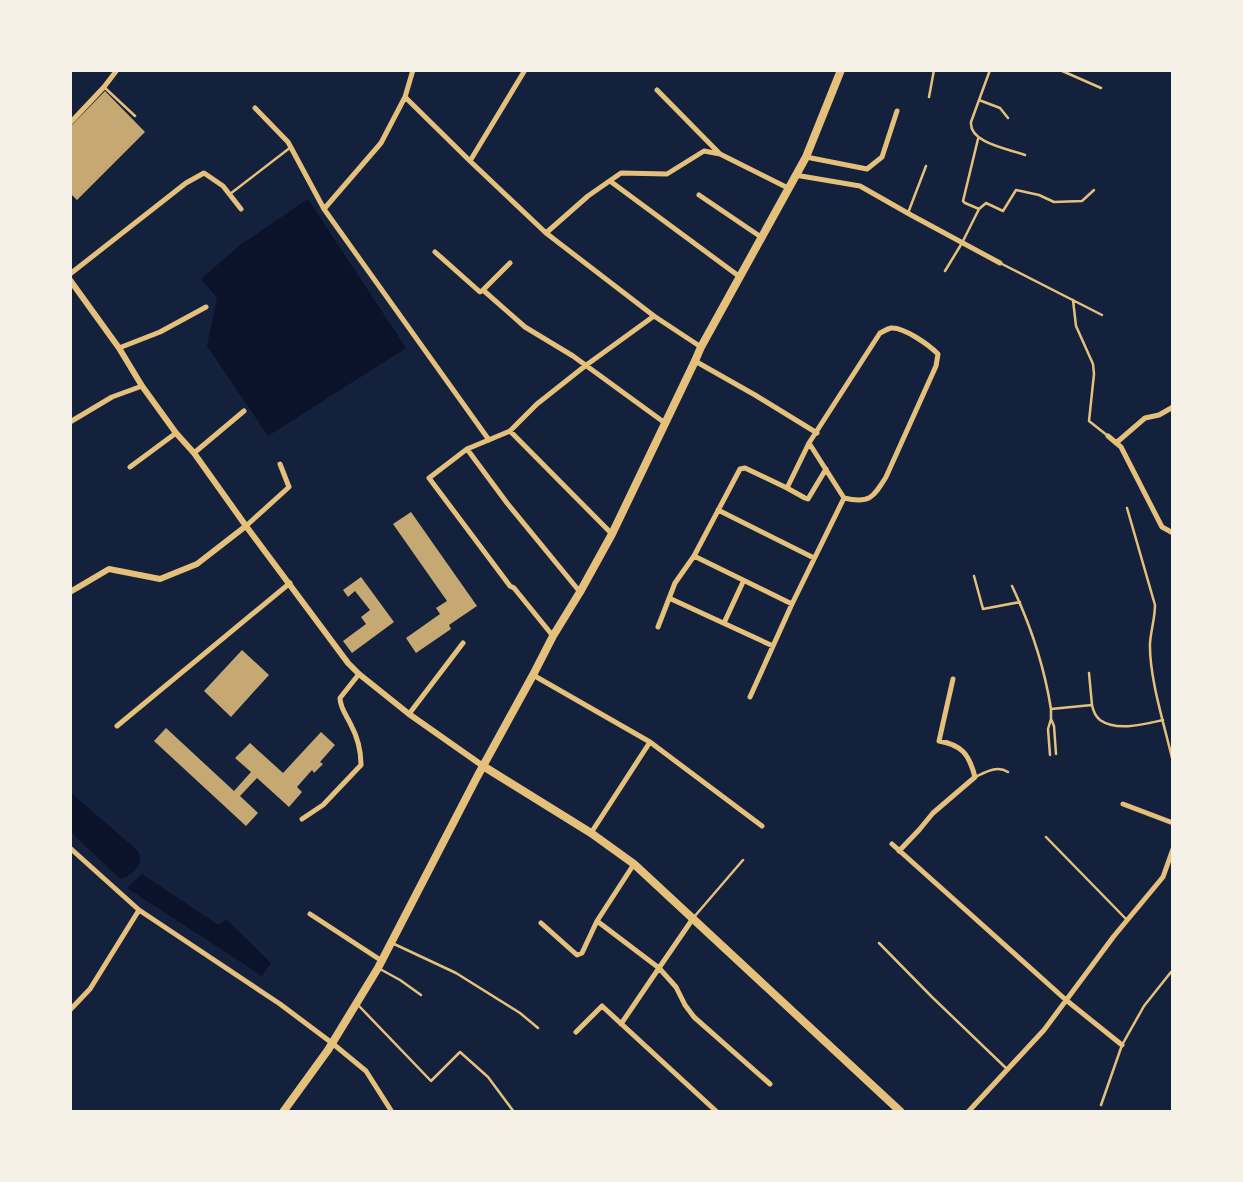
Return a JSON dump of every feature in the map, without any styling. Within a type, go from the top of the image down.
[{"type":"main road","points":[[283,1112],[332,1043],[392,943],[552,636],[612,534],[701,347],[806,158],[841,70]]},
{"type":"main road","points":[[483,766],[634,863],[901,1112]]},
{"type":"street","points":[[70,122],[117,70]]},
{"type":"street","points":[[324,209],[381,143],[405,97],[413,70]]},
{"type":"street","points":[[470,161],[525,70]]},
{"type":"street","points":[[657,90],[720,154]]},
{"type":"street","points":[[405,97],[546,233],[654,316],[701,347]]},
{"type":"street","points":[[255,108],[292,147],[324,209],[489,440]]},
{"type":"street","points":[[806,158],[867,169],[883,157],[897,111]]},
{"type":"street","points":[[546,233],[588,196],[621,173],[667,174],[704,151],[720,154],[789,188]]},
{"type":"street","points":[[70,274],[186,183],[204,173],[223,186],[241,209]]},
{"type":"street","points":[[795,175],[860,186],[1000,263]]},
{"type":"street","points":[[610,181],[740,277]]},
{"type":"street","points":[[699,195],[761,237]]},
{"type":"street","points":[[435,252],[480,292],[510,263]]},
{"type":"street","points":[[70,280],[119,348],[142,387],[194,453],[348,663],[409,714],[483,766]]},
{"type":"street","points":[[483,290],[525,327],[665,423]]},
{"type":"street","points":[[119,348],[160,332],[206,307]]},
{"type":"street","points":[[552,636],[514,588],[509,586],[429,478],[467,449],[510,431],[537,404],[654,316]]},
{"type":"street","points":[[788,488],[808,443],[880,333],[891,328],[903,331],[938,354],[936,366],[886,477],[876,492],[865,500],[858,502],[844,498],[808,443]]},
{"type":"street","points":[[695,361],[817,433]]},
{"type":"street","points":[[70,422],[112,397],[142,387]]},
{"type":"street","points":[[1116,443],[1145,418],[1159,415],[1173,407]]},
{"type":"street","points":[[194,453],[244,411]]},
{"type":"street","points":[[510,431],[612,534]]},
{"type":"street","points":[[130,467],[176,433]]},
{"type":"street","points":[[1108,436],[1121,447],[1162,527],[1173,533]]},
{"type":"street","points":[[467,449],[580,592]]},
{"type":"street","points":[[70,592],[109,569],[160,579],[197,564],[246,526],[289,487],[281,464]]},
{"type":"street","points":[[659,627],[675,583],[694,556],[740,469],[745,468],[808,499],[826,469]]},
{"type":"street","points":[[750,697],[844,498]]},
{"type":"street","points":[[718,510],[814,558]]},
{"type":"street","points":[[694,556],[792,604]]},
{"type":"street","points":[[724,623],[743,582]]},
{"type":"street","points":[[117,726],[290,583]]},
{"type":"street","points":[[669,598],[773,646]]},
{"type":"street","points":[[409,714],[463,643]]},
{"type":"street","points":[[302,819],[323,806],[361,765],[361,748],[340,704],[340,698],[359,674]]},
{"type":"street","points":[[533,675],[650,742],[762,826]]},
{"type":"street","points":[[899,850],[933,813],[975,777],[966,755],[955,744],[939,741],[953,679]]},
{"type":"street","points":[[591,833],[650,742]]},
{"type":"street","points":[[1124,804],[1173,823]]},
{"type":"street","points":[[892,844],[1066,1000],[1122,1045]]},
{"type":"street","points":[[70,848],[139,910],[280,1004],[332,1043],[366,1071],[392,1112]]},
{"type":"street","points":[[968,1112],[1044,1030],[1163,877],[1173,849]]},
{"type":"street","points":[[541,923],[577,955],[582,953],[597,921],[634,863]]},
{"type":"street","points":[[70,1010],[90,989],[139,910]]},
{"type":"street","points":[[310,914],[380,964]]},
{"type":"street","points":[[621,1024],[694,918]]},
{"type":"street","points":[[597,921],[659,968],[676,987],[694,1017],[770,1084]]},
{"type":"street","points":[[576,1032],[602,1006],[717,1112]]},
{"type":"lane","points":[[929,97],[934,70]]},
{"type":"lane","points":[[990,70],[971,128],[978,139],[1025,155]]},
{"type":"lane","points":[[1060,70],[1101,88]]},
{"type":"lane","points":[[104,87],[135,116]]},
{"type":"lane","points":[[979,100],[1000,108],[1008,118]]},
{"type":"lane","points":[[978,139],[963,201],[979,209]]},
{"type":"lane","points":[[230,194],[292,147]]},
{"type":"lane","points":[[908,213],[926,166]]},
{"type":"lane","points":[[946,271],[979,209],[986,203],[1003,211],[1016,190],[1039,195],[1054,202],[1068,203],[1082,201],[1094,190]]},
{"type":"lane","points":[[1000,263],[1102,315]]},
{"type":"lane","points":[[1073,300],[1076,326],[1093,364],[1089,421],[1108,436]]},
{"type":"lane","points":[[1127,508],[1155,605],[1150,642],[1154,677],[1173,762]]},
{"type":"lane","points":[[974,576],[983,609],[1020,602]]},
{"type":"lane","points":[[1012,586],[1037,645],[1045,675],[1051,709],[1048,729],[1050,755]]},
{"type":"lane","points":[[1089,673],[1092,705],[1094,714],[1099,719],[1110,724],[1138,725],[1163,720]]},
{"type":"lane","points":[[1051,709],[1092,705]]},
{"type":"lane","points":[[1051,719],[1056,754]]},
{"type":"lane","points":[[975,777],[1000,769],[1008,772]]},
{"type":"lane","points":[[1046,837],[1127,920]]},
{"type":"lane","points":[[694,918],[743,859]]},
{"type":"lane","points":[[392,943],[456,973],[520,1013],[538,1028]]},
{"type":"lane","points":[[879,943],[1007,1069]]},
{"type":"lane","points":[[380,964],[421,995]]},
{"type":"lane","points":[[1101,1105],[1122,1045],[1144,1006],[1171,972],[1173,973]]},
{"type":"lane","points":[[357,1004],[431,1081],[460,1052],[488,1077],[514,1112]]},
{"type":"water","points":[[308,199],[406,348],[268,436],[207,346],[217,298],[201,279],[240,245]]},
{"type":"water","points":[[70,792],[138,851],[140,862],[132,873],[120,879],[70,831]]},
{"type":"water","points":[[142,874],[217,924],[226,919],[271,963],[262,976],[127,888]]},
{"type":"building","points":[[105,91],[145,132],[77,200],[70,193],[70,127]]},
{"type":"building","points":[[411,512],[477,606],[449,625],[451,629],[416,653],[406,638],[440,614],[436,608],[447,601],[393,524]]},
{"type":"building","points":[[361,577],[394,622],[352,653],[343,641],[366,624],[361,617],[370,610],[355,591],[348,597],[343,590]]},
{"type":"building","points":[[242,650],[269,675],[231,717],[204,691]]},
{"type":"building","points":[[166,728],[234,791],[251,772],[235,758],[250,743],[283,773],[321,732],[335,745],[320,762],[323,764],[314,773],[312,770],[297,787],[302,792],[289,807],[257,778],[240,796],[258,813],[246,826],[154,741]]}]
